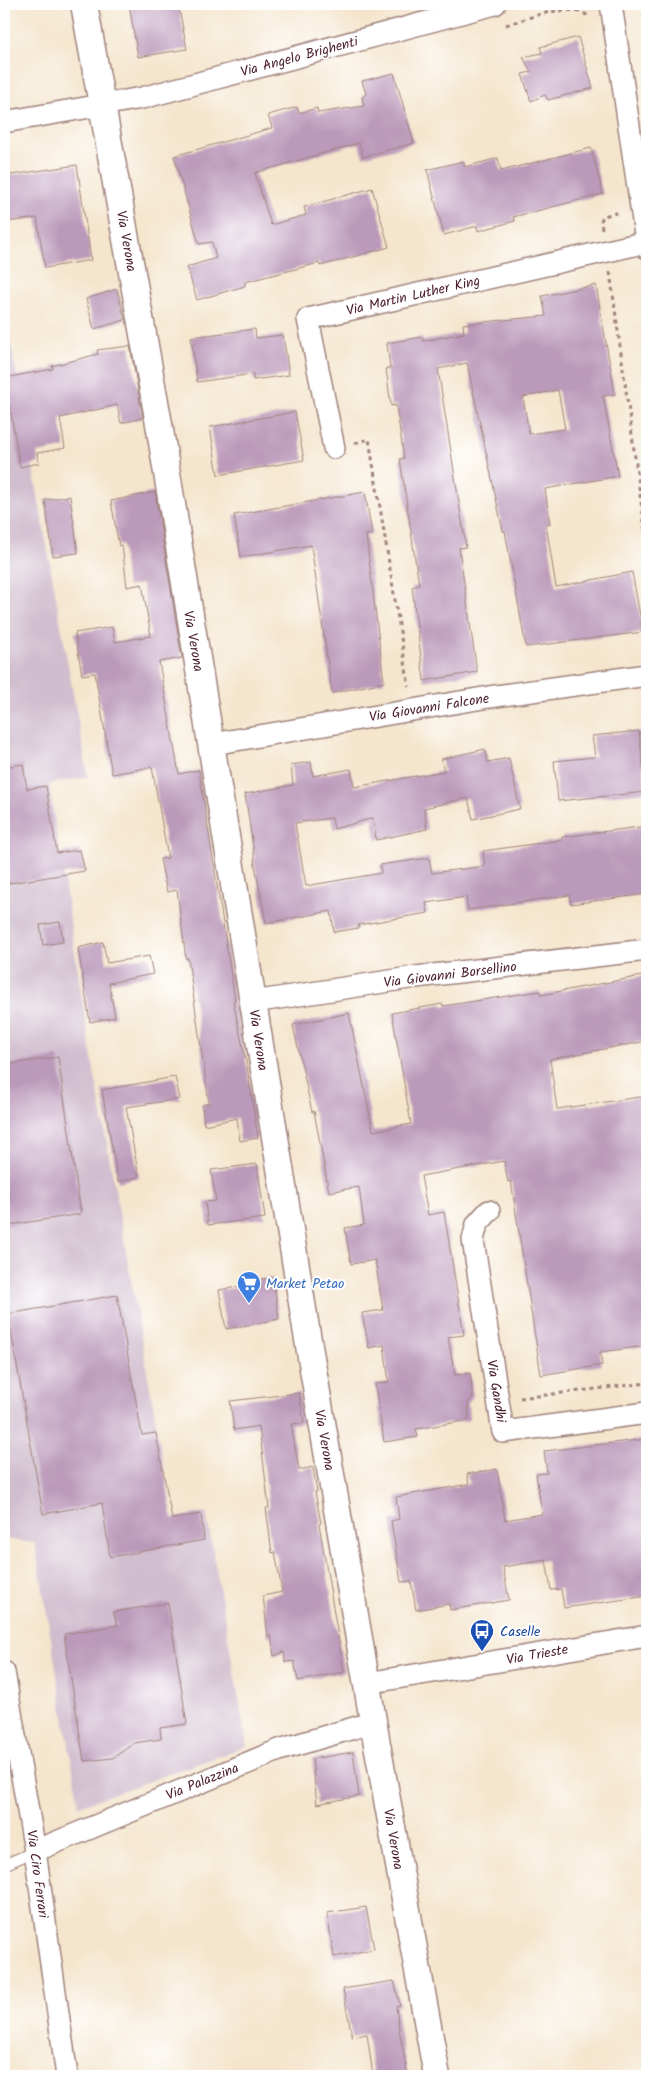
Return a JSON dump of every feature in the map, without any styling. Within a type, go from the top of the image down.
[{"type":"street","name":"Via Verona","points":[[84,4],[104,106],[212,744],[307,1334],[437,2076]]},
{"type":"street","name":"Via Angelo Brighenti","points":[[104,106],[142,98],[495,4]]},
{"type":"street","points":[[610,4],[647,248]]},
{"type":"street","points":[[4,122],[104,106]]},
{"type":"street","name":"Via Martin Luther King","points":[[334,448],[308,319],[647,242]]},
{"type":"street","name":"Via Giovanni Falcone","points":[[212,744],[413,710],[647,675]]},
{"type":"street","name":"Via Giovanni Borsellino","points":[[253,1002],[416,977],[647,950]]},
{"type":"street","name":"Via Gandhi","points":[[489,1212],[477,1224],[473,1240],[503,1432],[647,1413]]},
{"type":"street","name":"Via Trieste","points":[[367,1683],[647,1636]]},
{"type":"street","name":"Via Ciro Ferrari","points":[[4,1672],[35,1851],[67,2076]]},
{"type":"street","name":"Via Palazzina","points":[[35,1851],[279,1750],[374,1722]]},
{"type":"lane","points":[[4,1865],[35,1851]]},
{"type":"path","points":[[501,26],[563,10],[582,13],[592,19]]},
{"type":"path","points":[[622,206],[620,213],[603,216],[600,221],[607,251],[647,546]]},
{"type":"path","points":[[334,448],[369,439],[413,710]]},
{"type":"path","points":[[499,1401],[647,1382]]},
{"type":"shaded area","points":[[4,305],[88,777],[49,784],[88,1036],[173,1518],[206,1512],[247,1746],[79,1806],[35,1543],[4,1539]]},
{"type":"building","points":[[129,4],[178,4],[187,49],[138,57]]},
{"type":"building","points":[[578,37],[593,88],[548,100],[545,95],[531,101],[522,74],[531,72],[523,57],[542,53],[540,47]]},
{"type":"building","points":[[394,73],[414,143],[363,157],[359,143],[255,173],[271,225],[306,215],[304,207],[372,188],[389,247],[320,266],[319,263],[245,282],[245,286],[197,300],[187,267],[216,258],[212,242],[199,244],[174,156],[272,128],[268,115],[297,107],[299,113],[317,108],[318,113],[364,106],[362,97],[366,94],[362,81]]},
{"type":"building","points":[[591,148],[603,194],[513,217],[515,221],[478,231],[477,226],[444,235],[427,170],[463,161],[465,167],[498,158],[501,171]]},
{"type":"building","points":[[77,165],[91,260],[45,268],[37,218],[7,222],[4,202],[4,176]]},
{"type":"building","points":[[596,285],[615,394],[603,396],[618,476],[545,489],[550,524],[546,524],[556,587],[632,572],[643,632],[526,647],[505,531],[503,531],[467,363],[438,369],[466,547],[459,548],[477,672],[424,681],[412,587],[419,585],[400,459],[404,458],[396,405],[391,406],[386,368],[390,368],[387,343],[422,337],[423,341],[464,333],[463,324],[546,316],[542,296]],"holes":[[[558,390],[565,429],[529,434],[523,397]]]},
{"type":"building","points":[[117,289],[125,320],[94,329],[86,299]]},
{"type":"building","points":[[255,329],[256,338],[283,335],[289,375],[253,380],[253,374],[197,382],[191,337]]},
{"type":"building","points":[[130,346],[143,418],[121,423],[117,405],[60,418],[65,448],[37,453],[39,463],[20,467],[8,396],[4,397],[4,378],[53,369],[52,366],[98,354],[97,350]]},
{"type":"building","points":[[295,412],[304,460],[218,475],[210,427]]},
{"type":"building","points":[[155,492],[182,658],[159,662],[179,774],[199,770],[235,1000],[233,1001],[247,1066],[258,1138],[240,1141],[237,1118],[204,1125],[202,1105],[209,1103],[188,958],[186,959],[177,890],[167,892],[160,859],[168,858],[152,767],[112,774],[95,673],[82,675],[75,633],[112,627],[115,642],[151,636],[142,584],[127,587],[122,545],[119,546],[111,501]]},
{"type":"building","points":[[365,492],[372,534],[366,535],[384,682],[332,693],[311,545],[241,557],[234,515]]},
{"type":"building","points":[[70,496],[78,553],[53,556],[45,500]]},
{"type":"building","points":[[639,731],[646,792],[558,801],[554,761],[595,757],[592,736]]},
{"type":"building","points":[[485,749],[488,762],[509,758],[520,809],[473,819],[468,798],[424,808],[427,829],[376,840],[373,818],[334,829],[332,818],[295,823],[306,886],[381,873],[380,865],[429,858],[432,873],[485,866],[483,851],[562,840],[562,837],[647,826],[647,894],[571,904],[569,895],[468,910],[466,897],[426,903],[428,913],[358,925],[359,928],[334,932],[331,911],[266,923],[254,860],[245,794],[293,785],[291,765],[311,762],[313,776],[351,769],[354,787],[444,771],[441,759]]},
{"type":"building","points":[[23,764],[27,789],[46,786],[57,853],[80,850],[85,871],[4,884],[4,767]]},
{"type":"building","points":[[60,922],[63,942],[43,945],[40,925]]},
{"type":"building","points":[[103,942],[107,963],[149,956],[153,974],[109,983],[115,1017],[90,1022],[78,948]]},
{"type":"building","points":[[647,975],[647,1041],[550,1059],[557,1109],[647,1096],[647,1346],[600,1352],[602,1365],[541,1375],[511,1181],[508,1182],[504,1161],[421,1176],[428,1215],[444,1212],[464,1335],[448,1337],[455,1375],[470,1373],[473,1396],[468,1403],[469,1420],[416,1429],[418,1437],[384,1442],[375,1384],[389,1382],[384,1345],[369,1348],[362,1313],[383,1310],[375,1260],[351,1264],[345,1228],[364,1225],[359,1187],[329,1192],[314,1111],[312,1112],[293,1025],[349,1013],[373,1131],[411,1124],[392,1013],[442,1004],[443,1006],[540,991],[541,995]]},
{"type":"building","points":[[58,1057],[81,1214],[4,1226],[4,1065]]},
{"type":"building","points":[[175,1077],[180,1099],[126,1107],[139,1177],[118,1182],[102,1090]]},
{"type":"building","points":[[257,1164],[265,1218],[208,1225],[205,1202],[216,1201],[211,1170]]},
{"type":"building","name":"Market Petao","points":[[273,1278],[279,1319],[226,1329],[219,1290],[250,1285],[249,1280]]},
{"type":"building","points":[[117,1295],[142,1435],[156,1433],[172,1519],[201,1514],[204,1540],[110,1557],[102,1503],[43,1514],[8,1314]]},
{"type":"building","points":[[299,1393],[304,1423],[291,1424],[299,1470],[313,1467],[317,1492],[315,1492],[321,1523],[319,1524],[344,1672],[298,1681],[294,1661],[285,1662],[284,1652],[274,1656],[271,1635],[268,1637],[263,1596],[282,1592],[275,1552],[272,1553],[266,1508],[269,1508],[259,1426],[234,1430],[230,1401]]},
{"type":"building","points":[[647,1439],[647,1596],[564,1608],[561,1589],[551,1590],[546,1560],[503,1567],[509,1600],[450,1610],[449,1604],[416,1610],[411,1581],[401,1582],[391,1521],[399,1519],[396,1497],[469,1484],[467,1474],[497,1469],[505,1520],[542,1514],[536,1474],[547,1473],[544,1451]]},
{"type":"building","points":[[168,1603],[187,1724],[160,1728],[161,1739],[134,1743],[113,1758],[84,1761],[64,1634],[118,1625],[113,1612]]},
{"type":"building","points":[[353,1752],[359,1796],[317,1804],[312,1759]]},
{"type":"building","points":[[366,1907],[374,1949],[334,1957],[327,1913]]},
{"type":"building","points":[[394,1981],[400,2005],[396,2006],[408,2076],[373,2076],[367,2034],[352,2037],[343,1989]]},
{"type":"place","name":"Market Petao","points":[[249,1304]]},
{"type":"place","name":"Caselle","points":[[482,1652]]}]
